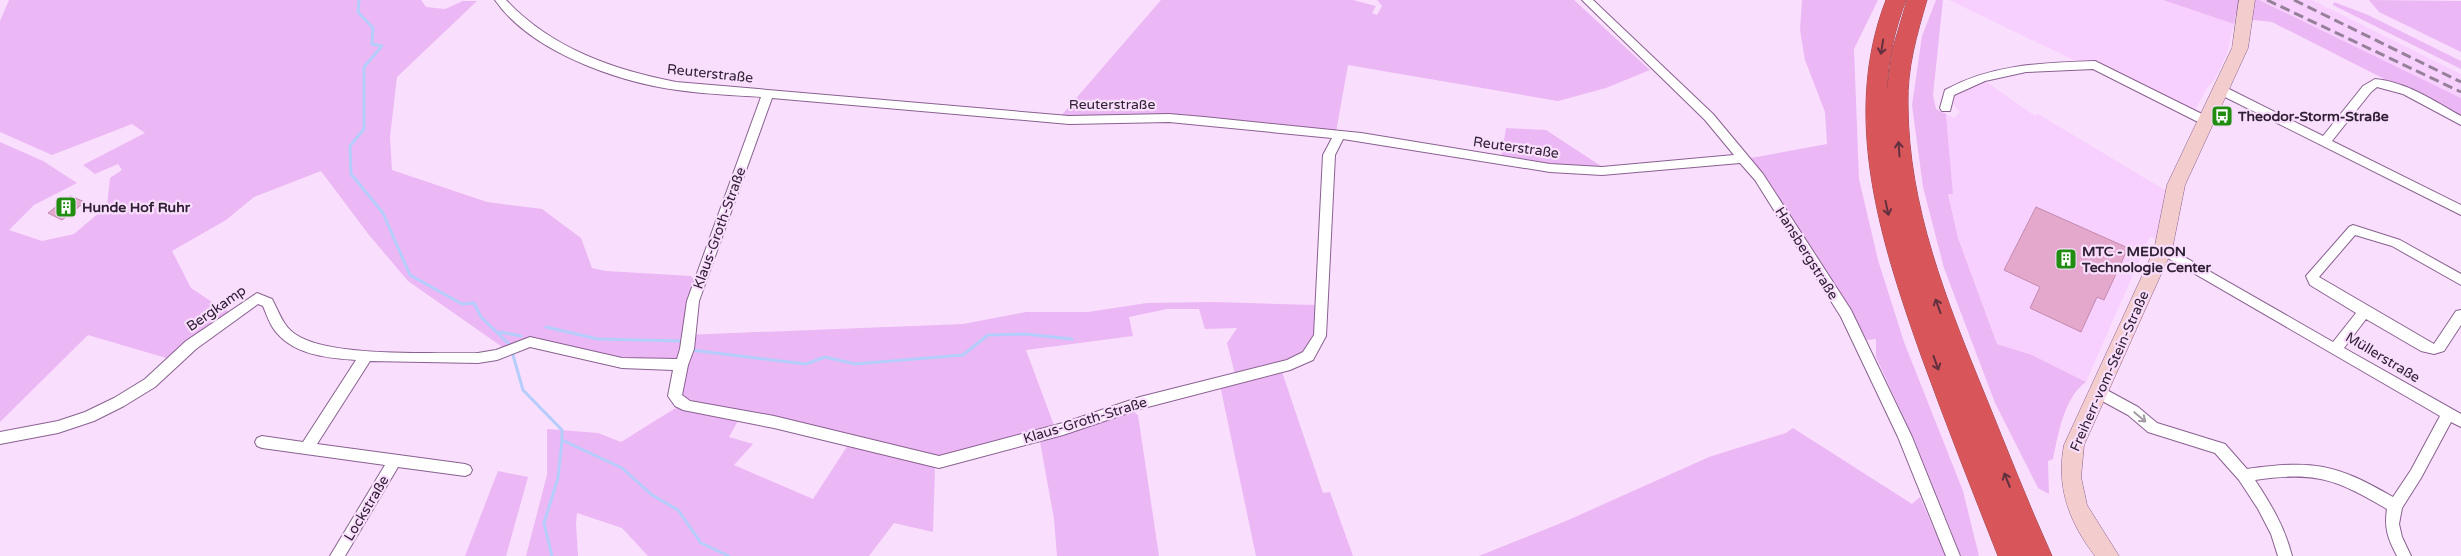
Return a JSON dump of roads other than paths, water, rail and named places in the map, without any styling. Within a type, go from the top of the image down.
[{"type":"highway","points":[[1896,0],[1883,40],[1877,102],[1878,151],[1886,207],[1902,265],[1938,368],[2012,556]]},
{"type":"highway","points":[[1917,0],[1902,46],[1897,103],[1899,154],[1908,209],[1924,265],[1961,368],[2038,556]]},
{"type":"street","name":"Reuterstraße","points":[[500,0],[518,20],[538,35],[590,61],[623,73],[676,86],[1059,119],[1162,118],[1204,121],[1422,146],[1526,165],[1602,171],[1745,158]]},
{"type":"street","name":"Hansbergstraße","points":[[1587,0],[1709,117],[1745,158],[1846,314],[1905,438],[1953,556]]},
{"type":"street","name":"Freiherr-vom-Stein-Straße","points":[[2108,556],[2085,524],[2077,506],[2070,474],[2074,445],[2163,250],[2173,194],[2240,48],[2246,8]]},
{"type":"street","points":[[1946,108],[1949,93],[1982,78],[2026,68],[2095,65],[2206,121]]},
{"type":"street","points":[[2325,142],[2367,89],[2375,83],[2386,84],[2403,91],[2461,121]]},
{"type":"street","points":[[2221,90],[2461,210]]},
{"type":"street","name":"Klaus-Groth-Straße","points":[[768,93],[693,301],[687,349],[674,392],[677,399],[688,406],[774,422],[939,462],[1063,429],[1140,403],[1290,365],[1308,356],[1320,336],[1329,156],[1338,136]]},
{"type":"street","points":[[2461,280],[2396,244],[2353,230],[2312,276],[2314,282],[2364,312],[2434,349],[2439,347],[2461,315]]},
{"type":"street","name":"Müllerstraße","points":[[2163,250],[2461,421]]},
{"type":"street","name":"Bergkamp","points":[[0,438],[73,422],[119,402],[150,383],[191,345],[257,298],[268,303],[282,330],[302,345],[325,352],[366,356],[478,358],[511,350],[530,342],[622,363],[681,365]]},
{"type":"street","points":[[2336,348],[2364,312]]},
{"type":"street","points":[[307,448],[366,356]]},
{"type":"street","points":[[2098,392],[2133,411],[2153,428],[2220,448],[2244,476],[2274,521],[2281,536],[2285,556]]},
{"type":"street","points":[[2404,556],[2395,538],[2392,524],[2396,506],[2416,474],[2448,414]]},
{"type":"street","name":"Lockstraße","points":[[262,442],[465,470]]},
{"type":"street","name":"Lockstraße","points":[[338,556],[394,460]]},
{"type":"street","points":[[2244,476],[2289,470],[2311,470],[2334,475],[2396,506]]},
{"type":"waterway","points":[[359,0],[358,12],[373,28],[372,44],[382,46],[364,67],[364,129],[350,146],[351,174],[383,213],[410,275],[462,304],[474,303],[481,317],[510,345]]},
{"type":"waterway","points":[[546,327],[598,339],[681,341]]},
{"type":"waterway","points":[[500,332],[521,336]]},
{"type":"waterway","points":[[691,350],[806,364],[825,357],[855,364],[963,355],[988,335],[1025,334],[1072,339]]},
{"type":"waterway","points":[[513,355],[523,390],[562,430],[562,440]]},
{"type":"waterway","points":[[552,556],[544,523],[558,478],[562,440]]},
{"type":"waterway","points":[[562,440],[622,468],[652,495],[678,510],[701,543],[729,556]]},
{"type":"railway","points":[[2267,0],[2461,92]]},
{"type":"railway","points":[[2294,0],[2461,82]]},
{"type":"place","name":"Theodor-Storm-Straße","points":[[2222,116]]},
{"type":"place","name":"Hunde Hof Ruhr","points":[[66,207]]},
{"type":"place","name":"MTC - MEDION Technologie Center","points":[[2066,259]]}]
